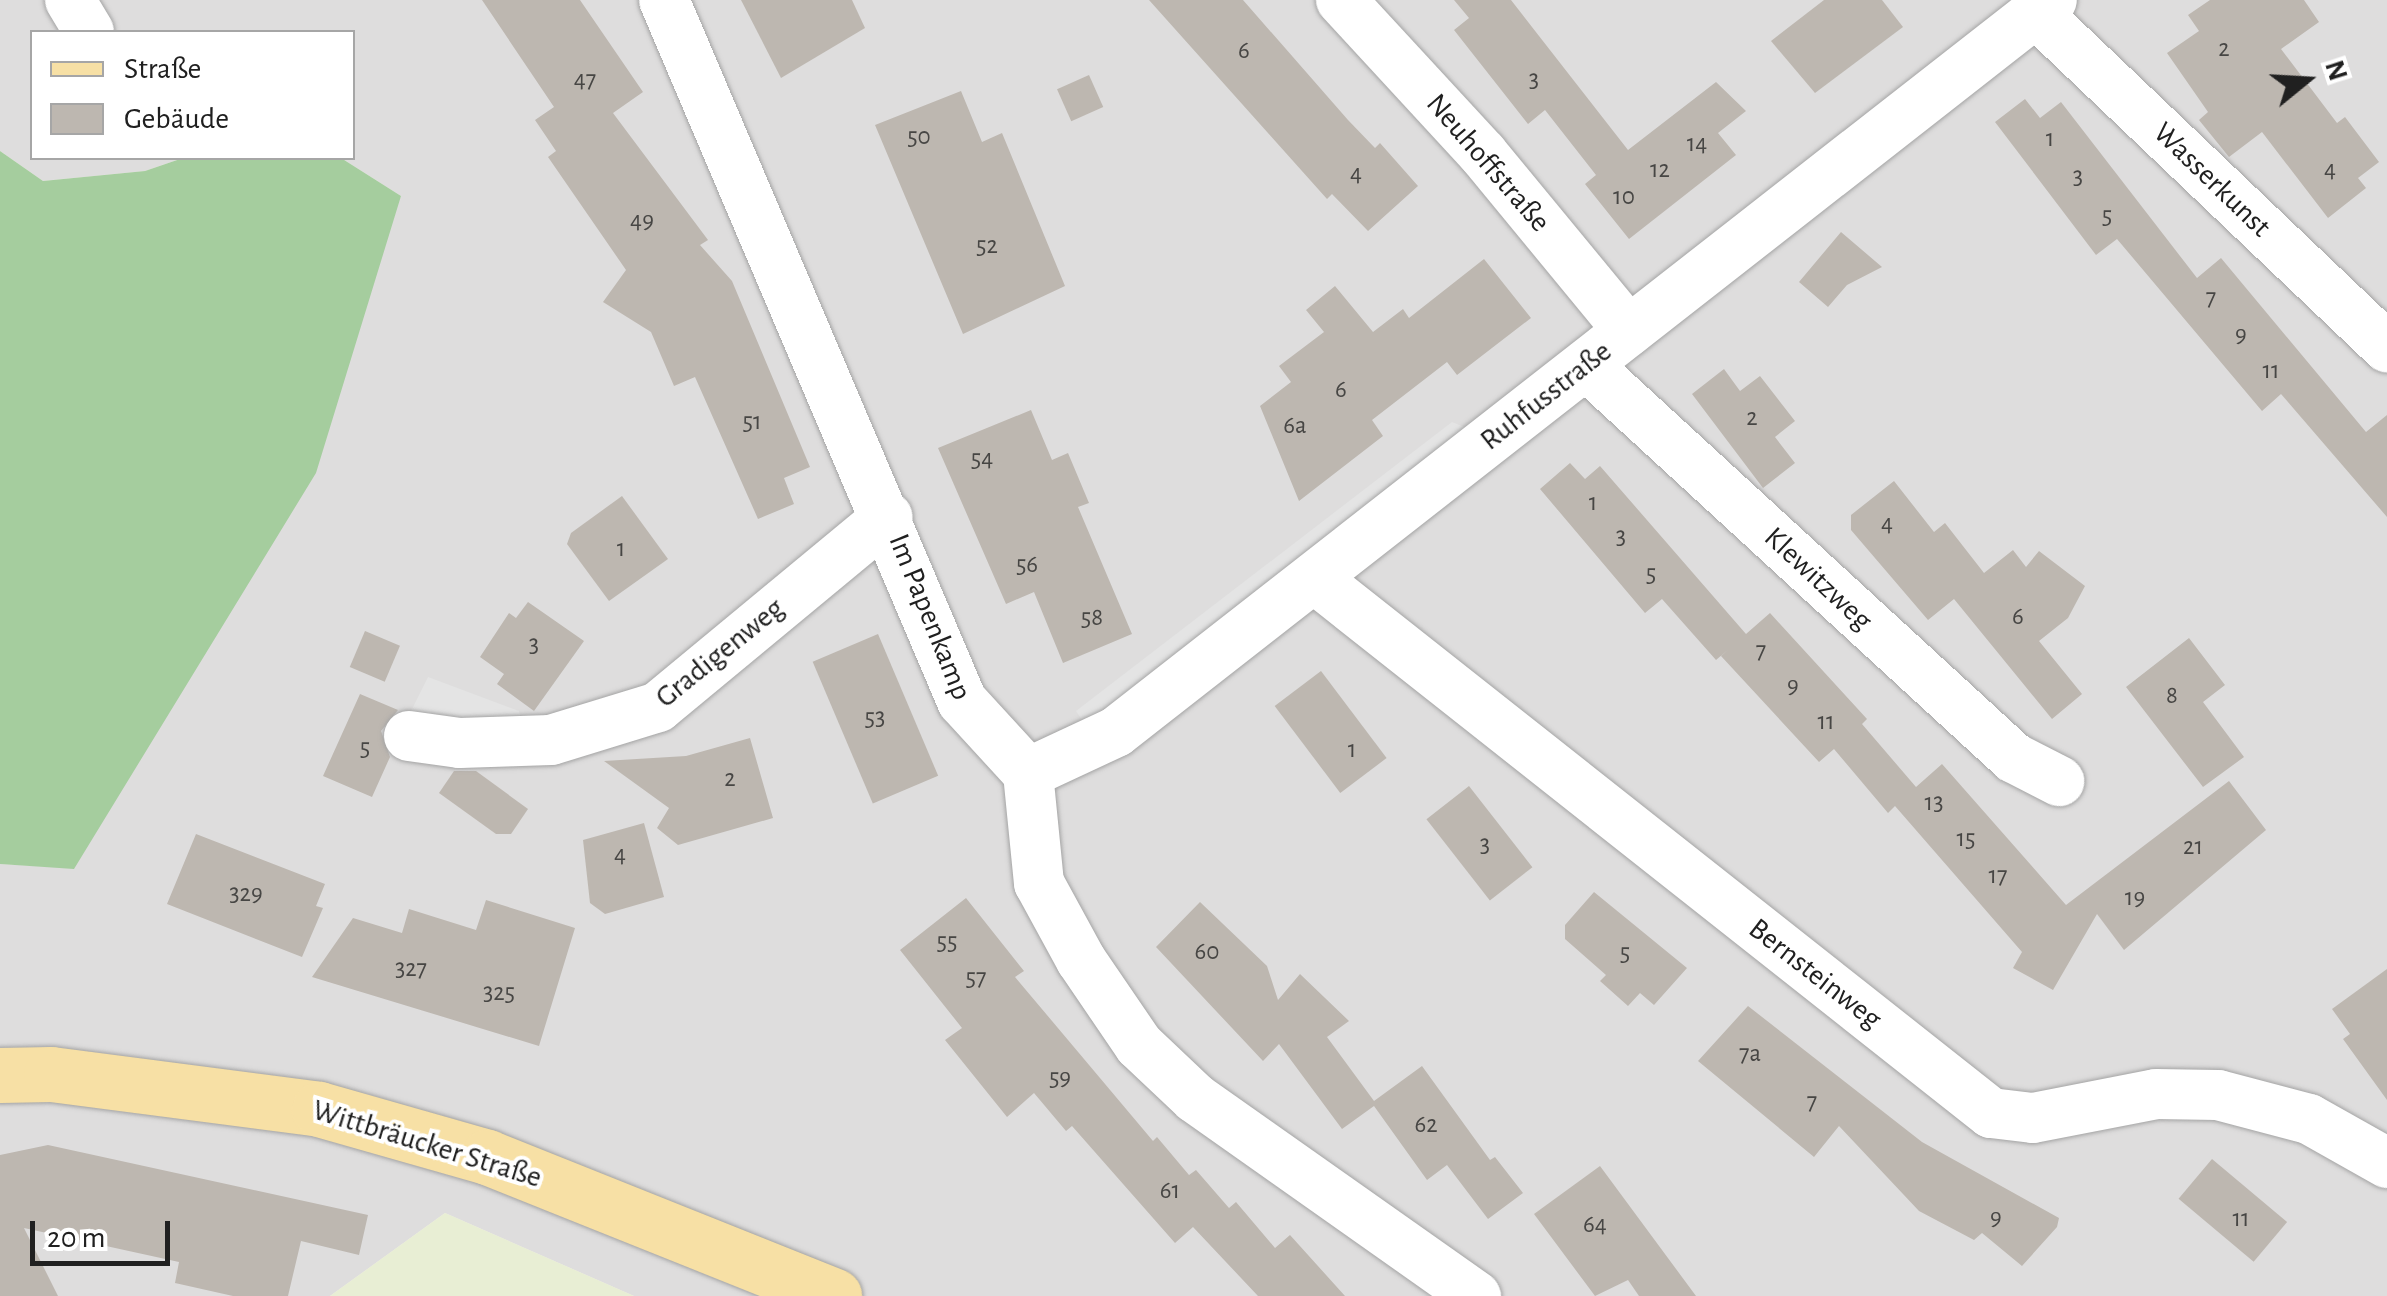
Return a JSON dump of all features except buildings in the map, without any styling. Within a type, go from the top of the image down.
[{"type":"main road","name":"Wittbräucker Straße","points":[[0,1074],[50,1074],[319,1109],[487,1157],[834,1296]]},
{"type":"street","points":[[70,0],[87,30]]},
{"type":"street","name":"Im Papenkamp","points":[[664,0],[888,516],[962,701],[1028,773]]},
{"type":"street","name":"Neuhoffstraße","points":[[1341,0],[1483,154],[1630,331]]},
{"type":"street","name":"Ruhfusstraße","points":[[1028,773],[1116,732],[1630,331],[2022,10]]},
{"type":"street","name":"Wasserkunst","points":[[2022,10],[2387,348]]},
{"type":"street","name":"Klewitzweg","points":[[1586,365],[2014,758],[2059,781]]},
{"type":"street","name":"Gradigenweg","points":[[409,736],[460,743],[551,740],[658,707],[888,516]]},
{"type":"street","name":"Bernsteinweg","points":[[1314,578],[1991,1113],[2033,1118],[2156,1094],[2218,1095],[2310,1119],[2387,1163]]},
{"type":"street","points":[[1028,773],[1040,883],[1081,960],[1139,1045],[1195,1098],[1476,1296]]},
{"type":"shaded area","points":[[0,0],[2387,0],[2387,1296],[634,1296],[445,1213],[330,1296],[0,1296],[0,864],[74,868],[401,196],[344,160],[355,160],[355,30],[30,30],[30,160],[177,160],[145,171],[43,181],[0,151]]},
{"type":"shaded area","points":[[1452,422],[1467,428],[1087,727],[1076,711]]},
{"type":"shaded area","points":[[428,677],[519,711],[525,731],[409,715]]},
{"type":"green space","points":[[0,151],[43,181],[145,171],[177,160],[344,160],[401,196],[316,473],[74,869],[0,864]]},
{"type":"green space","points":[[445,1213],[634,1296],[330,1296]]}]
